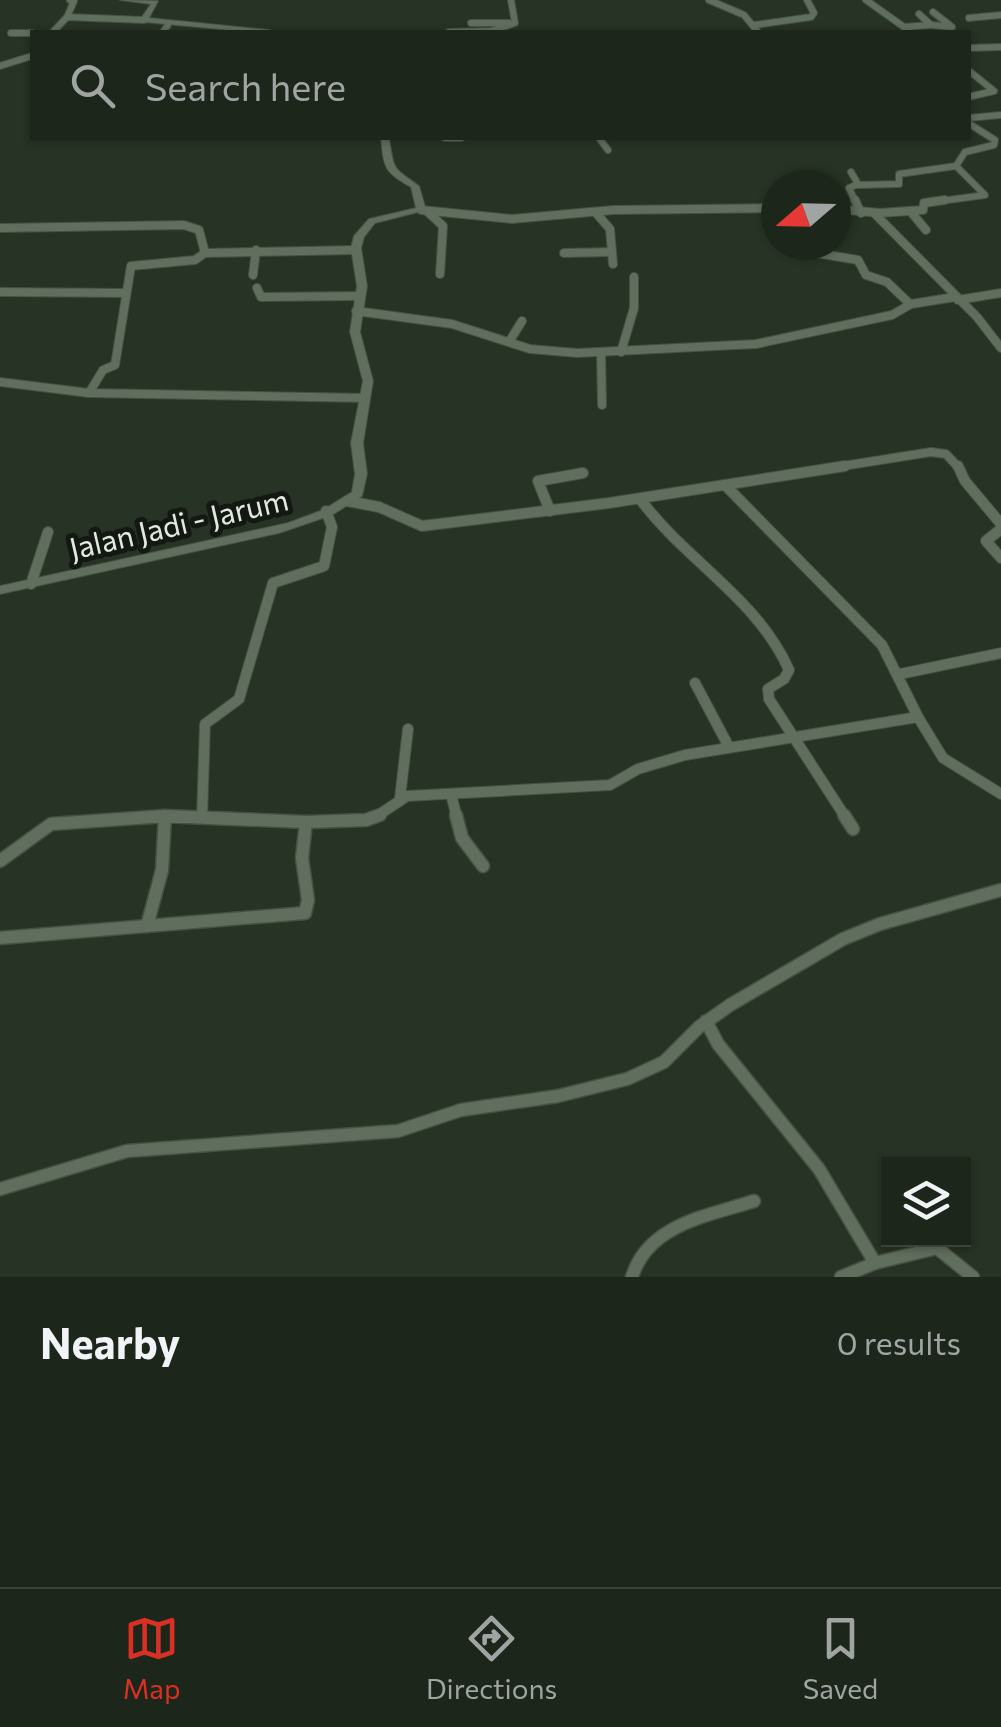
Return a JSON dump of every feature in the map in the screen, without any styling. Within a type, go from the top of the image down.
[{"type":"street","points":[[55,30],[67,17],[74,1],[70,0]]},
{"type":"street","points":[[123,0],[156,2],[144,20]]},
{"type":"street","points":[[512,0],[514,23]]},
{"type":"street","points":[[709,0],[740,12],[757,30]]},
{"type":"street","points":[[755,25],[810,17],[814,13],[807,0]]},
{"type":"street","points":[[866,0],[907,30]]},
{"type":"street","points":[[902,27],[952,27],[932,12]]},
{"type":"street","points":[[919,14],[931,25]]},
{"type":"street","points":[[968,18],[1001,15]]},
{"type":"street","points":[[67,17],[144,20],[166,28],[211,30]]},
{"type":"street","points":[[470,23],[514,23]]},
{"type":"street","points":[[496,30],[514,23]]},
{"type":"street","points":[[10,32],[30,33]]},
{"type":"street","points":[[971,48],[1001,47]]},
{"type":"street","points":[[0,66],[30,57]]},
{"type":"street","points":[[971,72],[994,91],[971,96]]},
{"type":"street","points":[[971,120],[1001,115]]},
{"type":"street","points":[[861,213],[849,188],[899,184],[899,174],[956,166],[965,152],[995,144],[994,136],[971,122]]},
{"type":"street","points":[[385,140],[387,168],[392,177],[415,186],[423,210],[443,226],[440,274]]},
{"type":"street","points":[[600,140],[608,150]]},
{"type":"street","points":[[851,211],[911,212],[922,210],[926,203],[985,195],[956,166]]},
{"type":"street","points":[[851,172],[857,185]]},
{"type":"street","points":[[348,502],[360,487],[356,442],[366,398],[366,373],[355,332],[360,296],[356,250],[359,236],[372,221],[423,210],[512,219],[761,208]]},
{"type":"street","points":[[911,212],[926,230]]},
{"type":"street","points":[[596,213],[610,229],[613,264]]},
{"type":"street","points":[[874,213],[1001,348]]},
{"type":"street","points":[[0,228],[191,226],[199,230],[205,252]]},
{"type":"street","points":[[253,275],[256,250]]},
{"type":"street","points":[[88,393],[102,370],[115,365],[132,265],[192,260],[205,252],[356,250]]},
{"type":"street","points":[[564,253],[612,252]]},
{"type":"street","points":[[851,259],[858,260],[866,274],[887,282],[910,304]]},
{"type":"street","points":[[621,352],[634,308],[634,277]]},
{"type":"street","points":[[256,288],[260,298],[360,296]]},
{"type":"street","points":[[0,292],[62,291],[81,296],[126,293]]},
{"type":"street","points":[[356,311],[452,324],[553,352],[621,352],[756,344],[892,315],[910,304],[1001,293]]},
{"type":"street","points":[[509,342],[522,321]]},
{"type":"street","points":[[600,352],[602,405]]},
{"type":"street","points":[[0,382],[88,393],[366,398]]},
{"type":"street","points":[[348,502],[369,504],[422,526],[640,499],[942,452],[961,469],[965,482],[1001,526],[986,541],[1001,558]]},
{"type":"street","points":[[550,511],[538,481],[583,472]]},
{"type":"street","points":[[725,485],[870,631],[900,674],[918,717],[943,758],[1001,794]]},
{"type":"street","points":[[640,499],[655,521],[737,598],[770,637],[788,670],[767,693],[791,737],[853,829]]},
{"type":"street","name":"Jalan Jadi - Jarum","points":[[0,590],[142,563],[278,530],[348,502]]},
{"type":"street","points":[[202,818],[206,724],[238,699],[272,582],[324,566],[332,527],[326,511]]},
{"type":"street","points":[[32,584],[48,532]]},
{"type":"street","points":[[900,674],[1001,652]]},
{"type":"street","points":[[695,684],[729,746]]},
{"type":"street","points":[[0,861],[15,856],[42,826],[165,816],[306,822],[373,819],[400,798],[610,785],[638,769],[729,746],[918,717]]},
{"type":"street","points":[[400,798],[408,728]]},
{"type":"street","points":[[452,794],[462,838],[483,866]]},
{"type":"street","points":[[147,926],[162,870],[165,816]]},
{"type":"street","points":[[0,938],[305,914],[308,900],[302,858],[306,822]]},
{"type":"street","points":[[0,1189],[127,1150],[398,1130],[461,1110],[572,1093],[627,1079],[656,1067],[706,1022],[854,934],[1001,890]]},
{"type":"street","points":[[706,1022],[718,1044],[819,1169],[875,1263]]},
{"type":"street","points":[[632,1277],[648,1244],[672,1230],[754,1201]]},
{"type":"street","points":[[840,1277],[875,1263],[937,1248],[973,1277]]}]
